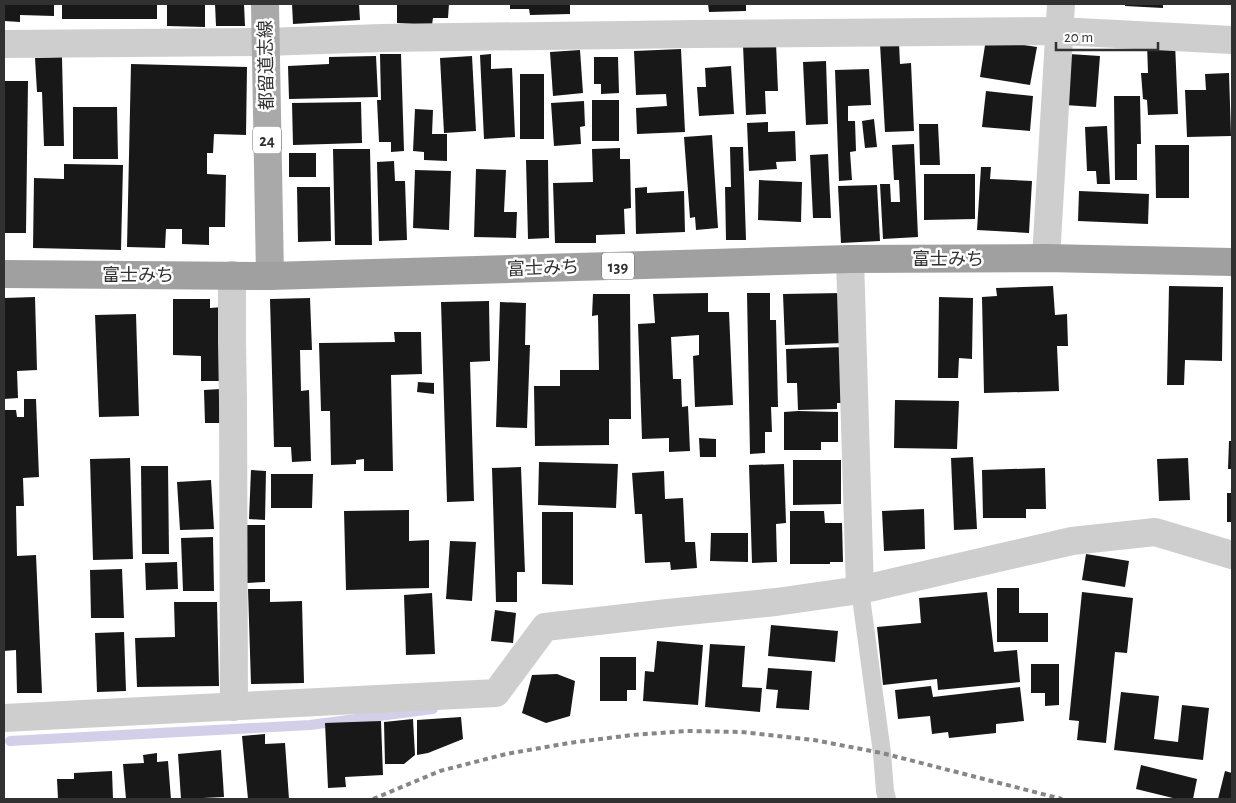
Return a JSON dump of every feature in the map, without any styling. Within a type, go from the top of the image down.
[{"type":"highway","name":"富士みち","points":[[4,274],[270,276],[850,259],[1046,258],[1232,262]]},
{"type":"main road","name":"都留道志線","points":[[265,4],[270,276]]},
{"type":"street","points":[[1046,258],[1061,4]]},
{"type":"street","points":[[4,44],[265,42],[382,38],[696,34],[1060,32],[1232,40]]},
{"type":"street","points":[[850,259],[860,590]]},
{"type":"street","points":[[232,275],[234,707]]},
{"type":"street","points":[[4,718],[496,693],[546,627],[776,602],[860,590],[1072,541],[1156,532],[1232,555]]},
{"type":"lane","points":[[860,590],[887,799]]},
{"type":"building","points":[[4,4],[54,4],[54,16],[20,15],[20,22],[4,21]]},
{"type":"building","points":[[62,4],[157,4],[157,19],[62,19]]},
{"type":"building","points":[[167,4],[205,4],[205,27],[167,26]]},
{"type":"building","points":[[215,4],[244,4],[245,26],[216,26]]},
{"type":"building","points":[[292,4],[359,4],[360,20],[293,24]]},
{"type":"building","points":[[397,4],[449,4],[448,18],[433,18],[432,25],[397,23]]},
{"type":"building","points":[[510,4],[570,4],[570,14],[530,15],[529,9],[510,9]]},
{"type":"building","points":[[708,4],[746,4],[746,11],[709,12]]},
{"type":"building","points":[[1125,4],[1163,4],[1163,8],[1125,6]]},
{"type":"building","points":[[986,39],[1037,47],[1030,85],[980,77]]},
{"type":"building","points":[[776,43],[778,91],[765,91],[766,114],[746,115],[743,45]]},
{"type":"building","points":[[899,43],[900,64],[911,63],[914,131],[885,132],[880,44]]},
{"type":"building","points":[[1175,43],[1178,114],[1148,115],[1147,100],[1143,99],[1141,73],[1148,73],[1147,44]]},
{"type":"building","points":[[681,49],[685,132],[637,134],[636,108],[667,106],[666,94],[636,95],[634,51]]},
{"type":"building","points":[[580,50],[583,93],[553,96],[550,52]]},
{"type":"building","points":[[380,54],[401,54],[404,151],[391,152],[391,142],[379,142],[377,100],[381,100]]},
{"type":"building","points":[[491,54],[491,69],[512,68],[515,137],[484,139],[480,55]]},
{"type":"building","points":[[1069,54],[1100,56],[1096,107],[1064,105]]},
{"type":"building","points":[[376,56],[378,97],[289,99],[288,66],[329,64],[329,57]]},
{"type":"building","points":[[472,56],[476,131],[444,133],[440,58]]},
{"type":"building","points":[[62,57],[64,146],[44,146],[42,92],[37,92],[35,58]]},
{"type":"building","points":[[594,57],[618,57],[619,93],[601,94],[601,84],[594,84]]},
{"type":"building","points":[[826,61],[828,124],[806,125],[803,62]]},
{"type":"building","points":[[131,64],[247,67],[246,135],[214,134],[213,153],[207,153],[207,174],[226,175],[225,227],[209,227],[209,245],[182,244],[182,229],[166,229],[165,248],[127,247]]},
{"type":"building","points":[[731,66],[734,114],[699,116],[697,87],[706,87],[705,68]]},
{"type":"building","points":[[869,69],[871,105],[848,106],[848,121],[855,121],[856,151],[850,152],[852,180],[839,181],[835,70]]},
{"type":"building","points":[[1229,73],[1231,136],[1187,137],[1185,90],[1206,90],[1205,74]]},
{"type":"building","points":[[520,74],[544,74],[544,139],[520,139]]},
{"type":"building","points":[[4,81],[28,81],[26,233],[4,233]]},
{"type":"building","points":[[986,91],[1033,96],[1030,131],[982,127]]},
{"type":"building","points":[[1114,96],[1140,96],[1141,144],[1137,144],[1137,180],[1115,180]]},
{"type":"building","points":[[592,100],[619,100],[619,141],[592,141]]},
{"type":"building","points":[[584,101],[585,126],[580,127],[581,144],[554,146],[551,103]]},
{"type":"building","points":[[361,102],[362,143],[293,145],[292,103]]},
{"type":"building","points":[[73,107],[117,107],[118,159],[73,159]]},
{"type":"building","points":[[415,109],[433,110],[432,134],[447,134],[447,161],[424,160],[424,152],[413,151]]},
{"type":"building","points":[[874,119],[877,147],[865,148],[862,121]]},
{"type":"building","points":[[768,122],[768,132],[795,131],[796,161],[776,162],[777,169],[749,171],[747,123]]},
{"type":"building","points":[[919,124],[938,124],[940,165],[920,165]]},
{"type":"building","points":[[1107,126],[1110,184],[1097,184],[1096,171],[1087,171],[1085,127]]},
{"type":"building","points":[[712,135],[718,228],[696,230],[695,217],[690,218],[684,137]]},
{"type":"building","points":[[914,144],[918,237],[883,239],[880,184],[890,184],[891,202],[900,202],[899,180],[894,180],[892,145]]},
{"type":"building","points":[[1155,145],[1189,145],[1189,198],[1156,198]]},
{"type":"building","points":[[730,147],[743,147],[746,240],[726,240],[725,187],[731,187]]},
{"type":"building","points":[[620,148],[620,159],[630,159],[631,208],[624,209],[625,234],[596,235],[596,243],[555,243],[553,183],[593,182],[592,149]]},
{"type":"building","points":[[333,149],[370,149],[372,245],[335,245]]},
{"type":"building","points":[[289,153],[316,153],[316,177],[289,177]]},
{"type":"building","points":[[828,154],[831,218],[813,218],[810,155]]},
{"type":"building","points":[[526,160],[548,160],[549,238],[528,239]]},
{"type":"building","points":[[394,161],[395,181],[405,181],[407,240],[379,241],[377,162]]},
{"type":"building","points":[[64,164],[123,165],[121,250],[33,248],[34,178],[64,179]]},
{"type":"building","points":[[981,167],[991,167],[990,179],[1032,181],[1029,233],[977,230]]},
{"type":"building","points":[[476,169],[506,170],[504,212],[517,212],[516,238],[474,237]]},
{"type":"building","points":[[415,170],[451,171],[449,230],[413,228]]},
{"type":"building","points":[[924,174],[975,174],[975,219],[924,220]]},
{"type":"building","points":[[759,180],[802,182],[801,222],[758,220]]},
{"type":"building","points":[[877,185],[880,241],[841,243],[838,186]]},
{"type":"building","points":[[297,187],[330,187],[331,241],[298,242]]},
{"type":"building","points":[[647,187],[647,193],[684,191],[685,232],[636,234],[635,188]]},
{"type":"building","points":[[1079,191],[1149,194],[1148,224],[1078,221]]},
{"type":"building","points":[[1053,286],[1055,315],[1067,314],[1068,346],[1057,346],[1059,391],[984,393],[982,297],[997,296],[996,288]]},
{"type":"building","points":[[1169,286],[1223,287],[1222,361],[1185,360],[1184,385],[1167,385]]},
{"type":"building","points":[[708,293],[708,312],[729,312],[733,405],[695,407],[693,356],[699,355],[699,335],[671,337],[673,379],[681,379],[682,407],[688,406],[690,451],[669,452],[669,438],[642,439],[638,324],[655,323],[653,294]]},
{"type":"building","points":[[747,293],[770,293],[770,320],[776,320],[778,407],[771,407],[772,432],[765,432],[765,453],[750,454]]},
{"type":"building","points":[[842,293],[844,343],[785,345],[783,294]]},
{"type":"building","points":[[593,294],[630,294],[631,419],[609,419],[609,445],[535,446],[534,386],[560,386],[560,370],[599,370],[598,315],[592,316]]},
{"type":"building","points":[[35,297],[37,370],[17,371],[18,398],[4,399],[4,298]]},
{"type":"building","points":[[939,297],[973,298],[972,359],[959,358],[958,378],[938,378]]},
{"type":"building","points":[[310,298],[312,350],[300,350],[301,391],[309,390],[311,461],[292,462],[291,447],[274,447],[270,299]]},
{"type":"building","points":[[173,299],[210,299],[210,308],[223,307],[223,381],[201,381],[201,356],[173,355]]},
{"type":"building","points":[[489,301],[490,361],[470,362],[474,501],[447,502],[441,302]]},
{"type":"building","points":[[500,302],[526,303],[525,345],[530,345],[527,428],[496,427]]},
{"type":"building","points":[[136,314],[139,416],[99,417],[95,315]]},
{"type":"building","points":[[394,332],[421,332],[422,374],[391,375],[393,471],[364,471],[364,459],[356,460],[356,464],[331,465],[330,411],[321,411],[319,343],[395,342]]},
{"type":"building","points":[[844,347],[846,403],[837,403],[837,409],[798,410],[797,383],[787,383],[786,349]]},
{"type":"building","points":[[418,382],[434,383],[434,394],[417,392]]},
{"type":"building","points":[[220,389],[221,423],[205,423],[204,390]]},
{"type":"building","points":[[24,399],[36,399],[39,477],[23,478],[24,506],[16,506],[17,556],[36,555],[42,693],[17,693],[16,650],[4,651],[4,410],[16,410],[17,417],[24,417]]},
{"type":"building","points":[[895,400],[959,401],[957,449],[894,448]]},
{"type":"building","points":[[784,412],[838,412],[838,442],[821,442],[821,450],[784,450]]},
{"type":"building","points":[[699,438],[716,439],[716,457],[700,457]]},
{"type":"building","points":[[1229,441],[1232,441],[1232,469],[1228,469]]},
{"type":"building","points":[[973,457],[977,529],[954,530],[951,458]]},
{"type":"building","points":[[130,458],[133,559],[93,560],[90,459]]},
{"type":"building","points":[[1188,458],[1190,500],[1159,501],[1157,459]]},
{"type":"building","points":[[793,460],[841,460],[841,504],[793,505]]},
{"type":"building","points":[[539,462],[618,464],[616,508],[538,505]]},
{"type":"building","points":[[784,464],[786,523],[776,524],[777,562],[752,563],[749,465]]},
{"type":"building","points":[[141,466],[168,466],[169,554],[142,554]]},
{"type":"building","points":[[521,467],[525,572],[517,572],[517,602],[496,602],[492,468]]},
{"type":"building","points":[[1045,468],[1046,509],[1026,509],[1026,518],[983,518],[982,470]]},
{"type":"building","points":[[251,470],[266,471],[265,520],[249,519]]},
{"type":"building","points":[[664,471],[665,499],[683,498],[685,542],[695,542],[697,568],[671,570],[670,562],[645,563],[642,514],[635,514],[632,473]]},
{"type":"building","points":[[271,474],[313,474],[312,508],[271,508]]},
{"type":"building","points":[[211,480],[214,529],[180,530],[177,482]]},
{"type":"building","points":[[1227,493],[1232,493],[1232,522],[1227,522]]},
{"type":"building","points":[[924,509],[925,549],[884,551],[882,511]]},
{"type":"building","points":[[409,510],[409,541],[429,540],[429,588],[346,590],[344,511]]},
{"type":"building","points":[[790,511],[824,511],[825,523],[842,523],[843,562],[830,562],[830,564],[790,564]]},
{"type":"building","points":[[542,512],[573,512],[573,585],[542,584]]},
{"type":"building","points":[[247,525],[265,525],[265,582],[247,583]]},
{"type":"building","points":[[711,533],[748,533],[748,562],[710,561]]},
{"type":"building","points":[[213,537],[214,591],[183,591],[181,538]]},
{"type":"building","points":[[450,541],[476,542],[472,601],[446,599]]},
{"type":"building","points":[[1086,554],[1129,561],[1125,587],[1082,580]]},
{"type":"building","points":[[177,562],[178,589],[146,590],[145,563]]},
{"type":"building","points":[[122,569],[124,618],[91,618],[90,570]]},
{"type":"building","points":[[997,588],[1019,588],[1019,613],[1048,613],[1048,642],[997,642]]},
{"type":"building","points":[[248,589],[270,589],[270,602],[302,601],[304,683],[251,684]]},
{"type":"building","points":[[987,592],[994,652],[1017,650],[1020,682],[938,690],[937,679],[883,685],[877,627],[921,623],[919,598]]},
{"type":"building","points":[[1082,592],[1133,598],[1127,653],[1115,652],[1106,743],[1077,740],[1079,721],[1069,720]]},
{"type":"building","points":[[432,593],[435,654],[406,655],[404,595]]},
{"type":"building","points":[[174,602],[217,602],[219,686],[137,687],[135,638],[175,637]]},
{"type":"building","points":[[495,610],[516,613],[513,643],[491,641]]},
{"type":"building","points":[[771,625],[838,631],[835,662],[768,656]]},
{"type":"building","points":[[124,632],[126,691],[97,692],[95,633]]},
{"type":"building","points":[[657,641],[703,645],[698,705],[643,701],[645,671],[654,672]]},
{"type":"building","points":[[710,644],[745,646],[742,687],[762,688],[760,712],[705,707]]},
{"type":"building","points":[[600,657],[636,657],[636,690],[627,690],[627,701],[600,701]]},
{"type":"building","points":[[1031,664],[1059,664],[1059,705],[1045,706],[1045,693],[1031,693]]},
{"type":"building","points":[[768,668],[812,671],[809,710],[776,708],[778,690],[766,689]]},
{"type":"building","points":[[557,674],[575,681],[570,716],[546,723],[522,713],[532,675]]},
{"type":"building","points":[[931,686],[933,697],[1020,687],[1024,721],[996,724],[996,733],[949,738],[948,732],[932,734],[930,716],[898,719],[895,690]]},
{"type":"building","points":[[1121,692],[1159,696],[1154,739],[1178,742],[1182,705],[1209,708],[1203,760],[1114,750]]},
{"type":"building","points":[[461,717],[463,739],[428,753],[417,755],[417,720]]},
{"type":"building","points":[[413,719],[415,755],[404,764],[385,764],[384,722]]},
{"type":"building","points":[[381,721],[383,775],[345,777],[346,787],[328,788],[325,723]]},
{"type":"building","points":[[265,734],[265,744],[285,743],[289,799],[248,799],[242,736]]},
{"type":"building","points":[[221,750],[224,797],[181,799],[178,754]]},
{"type":"building","points":[[157,753],[157,762],[168,761],[171,799],[126,799],[123,764],[144,763],[143,755]]},
{"type":"building","points":[[1141,765],[1197,779],[1193,799],[1177,799],[1136,789]]},
{"type":"building","points":[[112,771],[113,799],[58,799],[57,779],[74,779],[74,773]]},
{"type":"building","points":[[1225,771],[1232,773],[1232,799],[1218,799]]},
{"type":"waterway","points":[[10,741],[310,725],[433,709]]},
{"type":"railway","points":[[373,799],[440,771],[506,754],[569,743],[632,735],[687,731],[741,732],[814,740],[882,753],[1062,799]]}]
